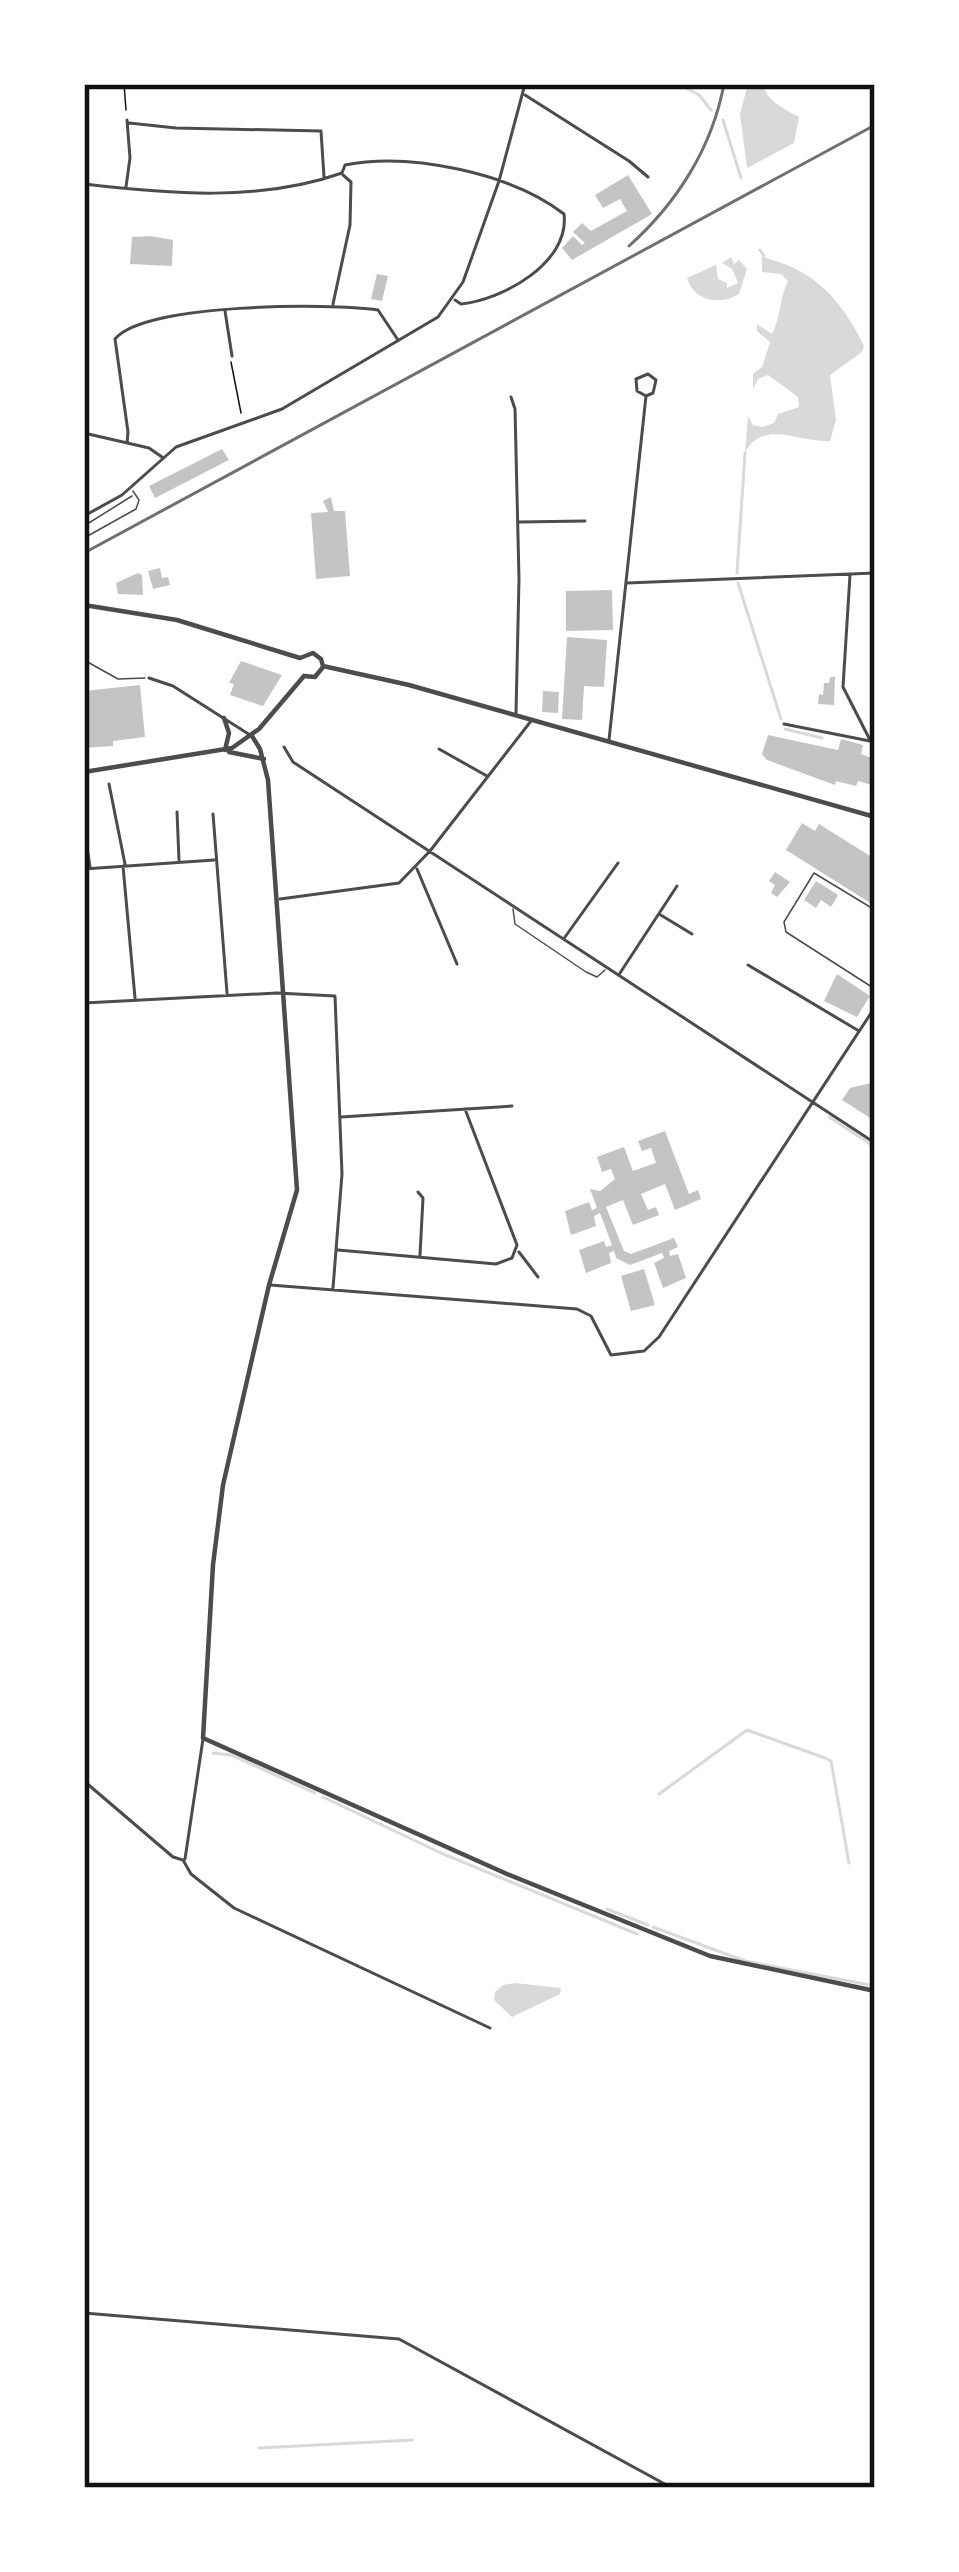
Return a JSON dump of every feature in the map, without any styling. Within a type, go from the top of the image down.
[{"type":"street","points":[[84,516],[193,440],[282,409],[438,317],[454,299],[499,181],[525,84]]},
{"type":"street","points":[[521,94],[648,177]]},
{"type":"street","points":[[125,188],[128,121],[176,128],[321,131],[324,180]]},
{"type":"street","points":[[84,184],[239,193],[324,180],[342,173],[345,165],[382,159],[499,181],[564,214],[564,231],[544,266],[480,301],[461,304],[454,299]]},
{"type":"street","points":[[333,304],[352,210],[351,182],[342,173]]},
{"type":"street","points":[[127,443],[115,347],[119,333],[155,319],[333,304],[378,310],[399,342]]},
{"type":"street","points":[[224,311],[232,356]]},
{"type":"street","points":[[609,743],[646,396]]},
{"type":"street","points":[[511,398],[517,522],[514,716]]},
{"type":"street","points":[[84,433],[149,448],[162,458]]},
{"type":"street","points":[[517,522],[585,521]]},
{"type":"street","points":[[850,572],[843,687],[872,741]]},
{"type":"street","points":[[626,583],[875,573]]},
{"type":"street","points":[[84,605],[177,620],[315,677],[323,667]]},
{"type":"street","points":[[222,751],[251,736],[305,653],[316,654],[323,667],[409,685],[875,818]]},
{"type":"street","points":[[149,678],[173,686],[251,736],[264,759],[297,1190],[268,1285],[217,1522],[203,1738],[188,1852],[183,1860]]},
{"type":"street","points":[[222,751],[229,730],[224,718]]},
{"type":"street","points":[[278,900],[399,883],[430,851],[531,721]]},
{"type":"street","points":[[784,724],[872,741]]},
{"type":"street","points":[[284,747],[293,762],[875,1143]]},
{"type":"street","points":[[439,748],[488,777]]},
{"type":"street","points":[[84,772],[222,751],[264,759]]},
{"type":"street","points":[[109,784],[124,866],[135,1000]]},
{"type":"street","points":[[177,812],[179,862]]},
{"type":"street","points":[[213,814],[227,994]]},
{"type":"street","points":[[84,827],[87,869],[215,860]]},
{"type":"street","points":[[564,938],[618,863]]},
{"type":"street","points":[[416,868],[430,891],[457,964]]},
{"type":"street","points":[[619,975],[677,886]]},
{"type":"street","points":[[659,914],[692,934]]},
{"type":"street","points":[[748,965],[859,1031]]},
{"type":"street","points":[[84,1004],[227,994],[335,996],[342,1174],[333,1290]]},
{"type":"street","points":[[268,1285],[577,1310],[591,1316],[611,1355],[644,1351],[655,1343],[875,1007]]},
{"type":"street","points":[[340,1117],[512,1106]]},
{"type":"street","points":[[465,1109],[517,1251]]},
{"type":"street","points":[[418,1192],[424,1198],[420,1257]]},
{"type":"street","points":[[336,1250],[496,1264],[505,1263],[517,1251]]},
{"type":"street","points":[[517,1251],[538,1277]]},
{"type":"street","points":[[203,1738],[507,1874],[710,1956],[875,1991]]},
{"type":"street","points":[[84,1781],[173,1857],[183,1860],[191,1874],[234,1908],[490,2028]]},
{"type":"street","points":[[84,2314],[398,2338],[672,2488]]},
{"type":"lane","points":[[84,538],[136,509],[140,502],[130,488]]},
{"type":"lane","points":[[84,526],[135,494]]},
{"type":"lane","points":[[84,660],[122,680],[149,678]]},
{"type":"lane","points":[[875,910],[814,873],[784,922],[787,932],[875,989]]},
{"type":"lane","points":[[514,906],[515,924],[586,972],[597,976],[607,967]]},
{"type":"path","points":[[124,84],[128,121]]},
{"type":"path","points":[[232,356],[243,423]]},
{"type":"shaded area","points":[[748,84],[763,84],[772,100],[799,117],[794,143],[747,168],[740,114]]},
{"type":"shaded area","points":[[731,257],[734,264],[739,260],[747,269],[739,294],[716,300],[690,286],[687,278],[716,265],[718,279],[727,288],[738,283],[732,269],[722,263]]},
{"type":"shaded area","points":[[762,257],[797,270],[824,289],[846,314],[864,346],[830,375],[836,420],[830,441],[771,434],[752,443],[745,453],[748,416],[753,425],[763,427],[774,423],[778,414],[799,407],[798,397],[768,375],[758,379],[753,389],[753,374],[762,367],[770,342],[757,331],[757,324],[772,334],[788,281],[781,274],[762,272]]},
{"type":"shaded area","points":[[503,1985],[561,1988],[560,1994],[512,2017],[494,2000]]},
{"type":"building","points":[[628,175],[652,214],[572,260],[562,248],[573,236],[585,243],[573,232],[582,223],[591,231],[627,211],[620,199],[603,208],[595,195]]},
{"type":"building","points":[[132,237],[173,240],[172,266],[130,264]]},
{"type":"building","points":[[377,274],[388,276],[382,301],[371,299]]},
{"type":"building","points":[[222,449],[229,460],[155,498],[149,486]]},
{"type":"building","points":[[331,497],[334,511],[345,511],[350,576],[316,579],[311,513],[328,512],[323,501]]},
{"type":"building","points":[[160,568],[170,585],[153,589],[148,571]]},
{"type":"building","points":[[138,573],[143,595],[118,594],[116,583]]},
{"type":"building","points":[[612,590],[613,630],[566,631],[566,591]]},
{"type":"building","points":[[567,637],[607,640],[604,687],[584,686],[582,720],[562,719]]},
{"type":"building","points":[[241,661],[282,675],[263,706],[230,695],[234,684],[229,683]]},
{"type":"building","points":[[830,677],[835,677],[834,705],[818,704],[819,694],[823,695]]},
{"type":"building","points":[[140,685],[145,737],[84,748],[84,691]]},
{"type":"building","points":[[543,691],[559,692],[558,713],[542,712]]},
{"type":"building","points":[[768,735],[838,750],[841,739],[863,745],[861,754],[872,758],[875,750],[875,786],[858,781],[856,786],[836,781],[835,785],[767,760],[762,754]]},
{"type":"building","points":[[802,823],[815,831],[819,824],[875,859],[875,906],[786,850]]},
{"type":"building","points":[[775,872],[790,882],[777,897],[769,881]]},
{"type":"building","points":[[816,881],[838,895],[831,907],[821,900],[816,908],[804,900]]},
{"type":"building","points":[[837,974],[870,996],[857,1017],[824,1001]]},
{"type":"building","points":[[875,1082],[875,1121],[842,1100],[850,1088]]},
{"type":"building","points":[[665,1131],[689,1194],[698,1190],[701,1199],[675,1210],[665,1184],[641,1194],[648,1210],[656,1207],[659,1215],[633,1225],[623,1200],[606,1207],[624,1251],[631,1254],[674,1238],[678,1247],[669,1251],[670,1256],[678,1254],[686,1278],[663,1288],[654,1263],[664,1258],[662,1253],[630,1265],[616,1258],[614,1251],[609,1253],[611,1263],[586,1273],[579,1250],[604,1241],[606,1247],[612,1245],[600,1213],[594,1216],[596,1226],[571,1235],[565,1211],[589,1202],[592,1210],[597,1208],[590,1189],[600,1191],[615,1179],[611,1169],[602,1172],[597,1157],[624,1147],[633,1171],[656,1163],[651,1148],[642,1151],[638,1141]]},
{"type":"building","points":[[644,1269],[655,1305],[631,1311],[621,1276]]},
{"type":"waterway","points":[[679,84],[699,95],[711,110]]},
{"type":"waterway","points":[[723,120],[741,178]]},
{"type":"waterway","points":[[760,250],[764,256]]},
{"type":"waterway","points":[[737,573],[745,453]]},
{"type":"waterway","points":[[738,583],[781,719]]},
{"type":"waterway","points":[[785,729],[822,738]]},
{"type":"waterway","points":[[829,1117],[875,1147]]},
{"type":"waterway","points":[[659,1794],[747,1730],[825,1758],[831,1761],[849,1863]]},
{"type":"waterway","points":[[213,1753],[231,1755],[315,1793]]},
{"type":"waterway","points":[[323,1797],[441,1853],[637,1934]]},
{"type":"waterway","points":[[607,1909],[648,1925]]},
{"type":"waterway","points":[[653,1927],[745,1961],[875,1986]]},
{"type":"waterway","points":[[259,2448],[412,2440]]},
{"type":"railway","points":[[629,246],[690,173],[711,130],[724,84]]},
{"type":"railway","points":[[84,553],[875,125]]}]
